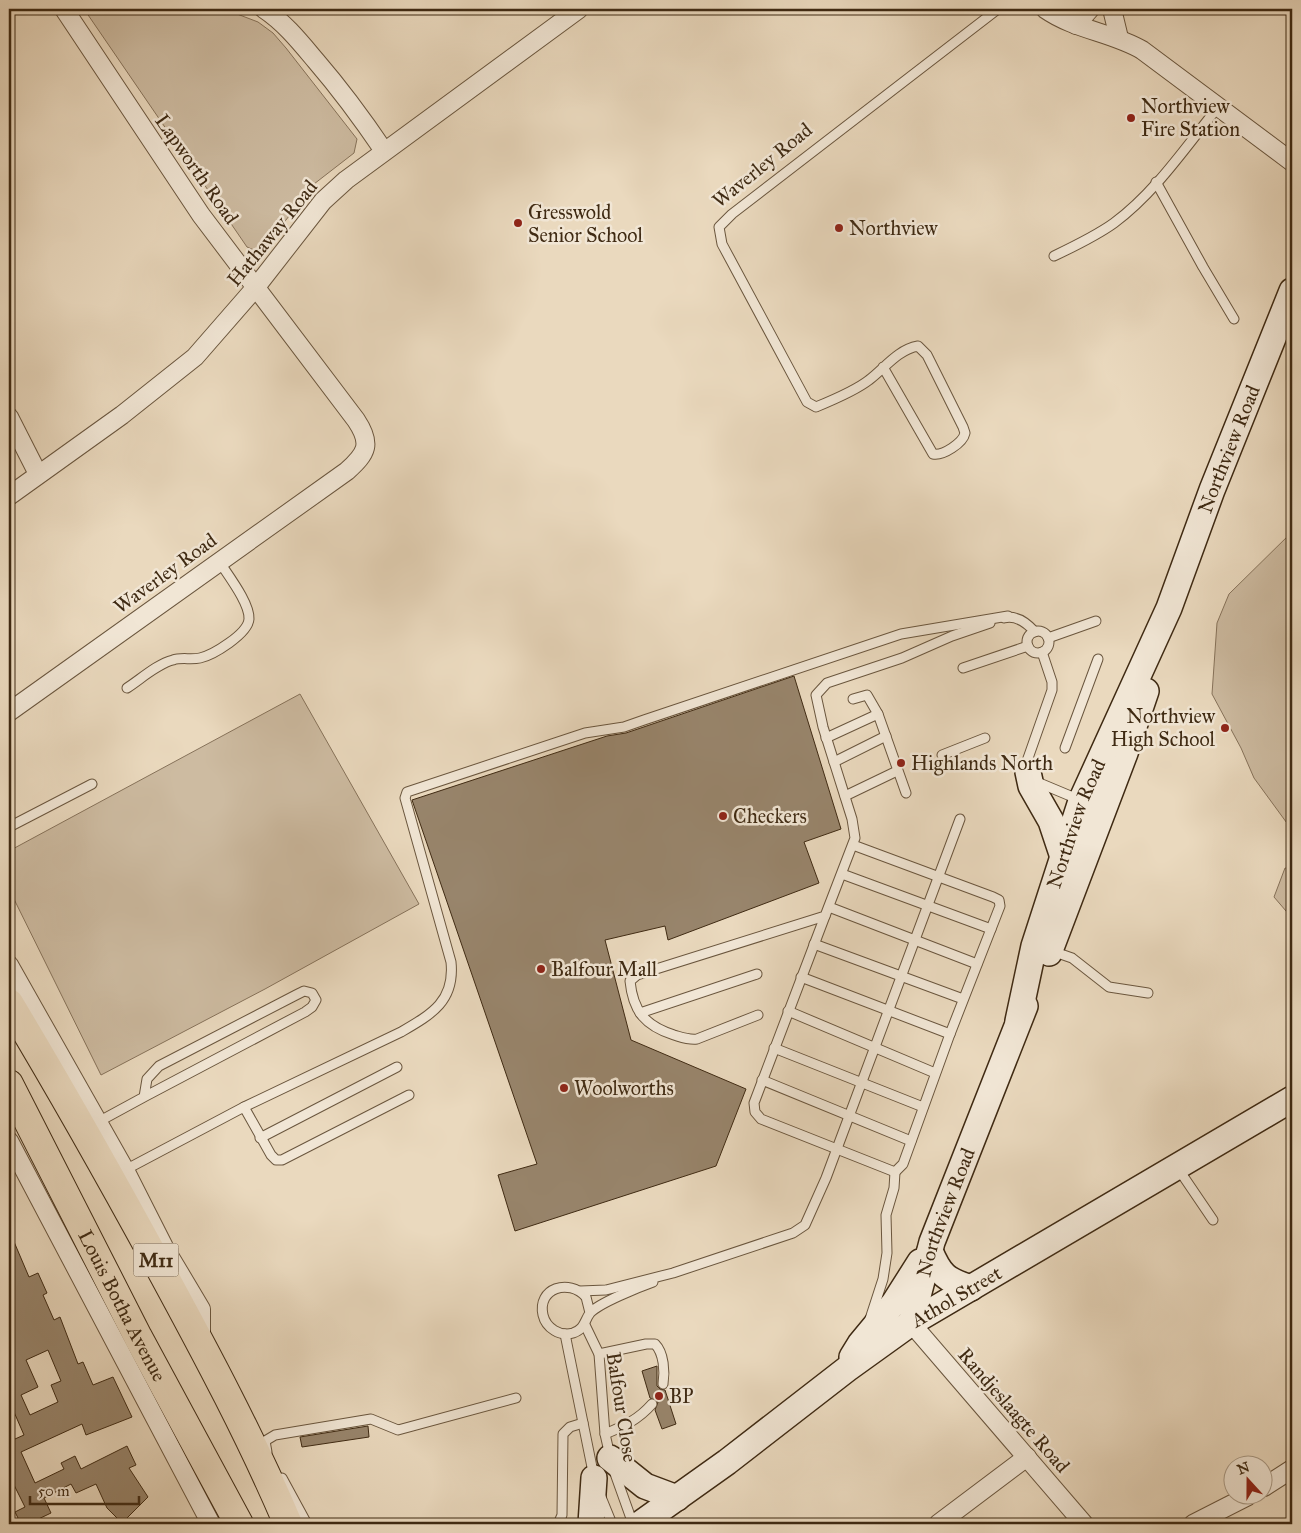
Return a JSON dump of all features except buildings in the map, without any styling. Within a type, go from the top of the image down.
[{"type":"main road","name":"Northview Road","points":[[911,1323],[931,1246],[1018,1021],[1050,950],[1092,805],[1169,608],[1212,490],[1292,290]]},
{"type":"main road","points":[[1028,772],[1031,786],[1051,821],[1063,857]]},
{"type":"main road","name":"Northview Road","points":[[1018,1021],[1034,946],[1063,857],[1092,805]]},
{"type":"main road","name":"M11","points":[[9,1003],[83,1126],[201,1344],[262,1462],[288,1524]]},
{"type":"main road","name":"Louis Botha Avenue","points":[[9,1084],[134,1329],[239,1524]]},
{"type":"main road","name":"Athol Street","points":[[640,1524],[911,1323],[1292,1099]]},
{"type":"main road","points":[[931,1246],[937,1268],[944,1277],[971,1288]]},
{"type":"main road","points":[[847,1369],[854,1354],[894,1303],[931,1246]]},
{"type":"main road","points":[[608,1446],[645,1486],[677,1498]]},
{"type":"main road","points":[[591,1524],[594,1478]]},
{"type":"street","name":"Lapworth Road","points":[[64,9],[201,214],[362,429],[366,444],[365,451],[347,470]]},
{"type":"street","points":[[264,9],[284,23],[307,49],[351,102],[384,151]]},
{"type":"street","name":"Hathaway Road","points":[[9,496],[122,415],[195,358],[256,287],[324,201],[346,180],[579,9]]},
{"type":"street","points":[[1045,9],[1076,26],[1119,38],[1142,50],[1219,105],[1292,162]]},
{"type":"street","points":[[1076,26],[1090,9]]},
{"type":"street","points":[[1112,9],[1119,38]]},
{"type":"street","points":[[9,417],[38,474]]},
{"type":"street","name":"Waverley Road","points":[[9,712],[347,470]]},
{"type":"street","points":[[9,965],[125,1170],[164,1247],[201,1309],[201,1344]]},
{"type":"street","name":"Louis Botha Avenue","points":[[9,1141],[211,1524]]},
{"type":"street","name":"Randjeslaagte Road","points":[[911,1323],[1084,1524]]},
{"type":"street","points":[[938,1524],[1027,1457]]},
{"type":"street","points":[[1274,1481],[1292,1469]]},
{"type":"street","points":[[1193,1524],[1228,1506]]},
{"type":"lane","name":"Waverley Road","points":[[883,366],[930,451],[935,455],[942,453],[961,441],[965,432],[927,355],[920,347],[914,347],[905,351],[883,366],[868,381],[824,404],[816,406],[807,402],[722,244],[719,227],[732,214],[998,9]]},
{"type":"lane","points":[[1054,256],[1087,240],[1114,223],[1136,205],[1219,105]]},
{"type":"lane","points":[[1156,182],[1203,268],[1234,318]]},
{"type":"lane","points":[[127,688],[174,659],[208,656],[242,633],[247,627],[249,618],[247,607],[219,561]]},
{"type":"lane","points":[[125,1170],[244,1107],[401,1032],[426,1017],[445,998],[453,980],[451,962],[405,798],[407,792],[585,733],[624,727],[901,634],[1008,616],[1028,624],[1034,632]]},
{"type":"lane","points":[[895,1172],[761,1119],[755,1112],[754,1104],[762,1080],[854,845],[852,819],[826,738],[816,695],[827,683],[1008,616]]},
{"type":"lane","points":[[1048,638],[1096,621]]},
{"type":"lane","points":[[1040,631],[1048,638],[1049,644],[1042,652],[1031,650],[1028,646],[1028,640],[1034,632],[1040,631]]},
{"type":"lane","points":[[963,668],[1028,646]]},
{"type":"lane","points":[[1042,652],[1052,682],[1052,690],[1027,761],[1028,772],[1046,788],[1092,805]]},
{"type":"lane","points":[[1065,748],[1098,659]]},
{"type":"lane","points":[[853,699],[867,696],[878,714],[906,793]]},
{"type":"lane","points":[[826,738],[878,714]]},
{"type":"lane","points":[[834,762],[886,736]]},
{"type":"lane","points":[[942,756],[985,738]]},
{"type":"lane","points":[[845,796],[897,771]]},
{"type":"lane","points":[[9,827],[92,784]]},
{"type":"lane","points":[[590,1313],[624,1293],[673,1273],[793,1233],[805,1225],[826,1178],[960,819]]},
{"type":"lane","points":[[854,845],[993,897],[999,900],[1000,906],[935,1072],[903,1164],[895,1172],[894,1188],[886,1215],[887,1253],[883,1279],[867,1336]]},
{"type":"lane","points":[[842,874],[991,929]]},
{"type":"lane","points":[[758,1016],[691,1040],[652,1026],[640,1013],[630,984],[637,975],[827,911],[977,964]]},
{"type":"lane","points":[[814,944],[963,999]]},
{"type":"lane","points":[[1050,950],[1072,958],[1109,987],[1148,993]]},
{"type":"lane","points":[[640,1013],[757,974]]},
{"type":"lane","points":[[801,977],[950,1034]]},
{"type":"lane","points":[[98,1122],[305,1012],[312,1007],[316,1000],[312,993],[304,991],[296,994],[159,1066],[147,1079],[144,1097]]},
{"type":"lane","points":[[788,1012],[935,1072]]},
{"type":"lane","points":[[774,1048],[923,1107]]},
{"type":"lane","points":[[260,1138],[396,1066]]},
{"type":"lane","points":[[762,1080],[911,1141]]},
{"type":"lane","points":[[244,1107],[270,1156],[276,1160],[282,1160],[409,1095]]},
{"type":"lane","points":[[1177,1167],[1213,1220]]},
{"type":"lane","points":[[580,1290],[590,1305],[590,1313],[585,1324],[573,1333],[557,1332],[545,1322],[543,1306],[550,1292],[565,1286],[580,1290],[606,1290],[673,1273]]},
{"type":"lane","name":"Balfour Close","points":[[585,1324],[599,1354],[608,1446],[633,1524]]},
{"type":"lane","name":"Balfour Close","points":[[565,1334],[594,1478],[612,1524]]},
{"type":"lane","points":[[599,1354],[646,1344],[655,1344],[660,1352],[665,1372],[663,1384]]},
{"type":"lane","points":[[307,1524],[265,1447],[265,1442],[275,1435],[371,1419],[398,1430],[516,1398]]},
{"type":"lane","points":[[608,1446],[641,1417],[652,1404]]},
{"type":"lane","points":[[558,1524],[562,1515],[563,1434],[570,1427],[583,1423]]},
{"type":"shaded area","points":[[84,9],[224,9],[258,22],[273,33],[286,48],[357,139],[354,153],[314,184],[268,243],[254,250],[247,247]]},
{"type":"shaded area","points":[[1292,532],[1292,830],[1254,778],[1241,748],[1212,694],[1217,623],[1229,594]]},
{"type":"shaded area","points":[[300,694],[419,904],[265,989],[101,1075],[9,889],[9,851]]},
{"type":"shaded area","points":[[1285,868],[1292,869],[1292,918],[1274,897]]},
{"type":"place","name":"Northview Fire Station","points":[[1131,118]]},
{"type":"place","name":"Gresswold Senior School","points":[[518,223]]},
{"type":"place","name":"Northview","points":[[839,228]]},
{"type":"place","name":"Northview High School","points":[[1225,728]]},
{"type":"place","name":"Highlands North","points":[[901,763]]},
{"type":"place","name":"Checkers","points":[[723,816]]},
{"type":"place","name":"Balfour Mall","points":[[541,969]]},
{"type":"place","name":"Woolworths","points":[[564,1088]]},
{"type":"place","name":"BP","points":[[659,1396]]}]
